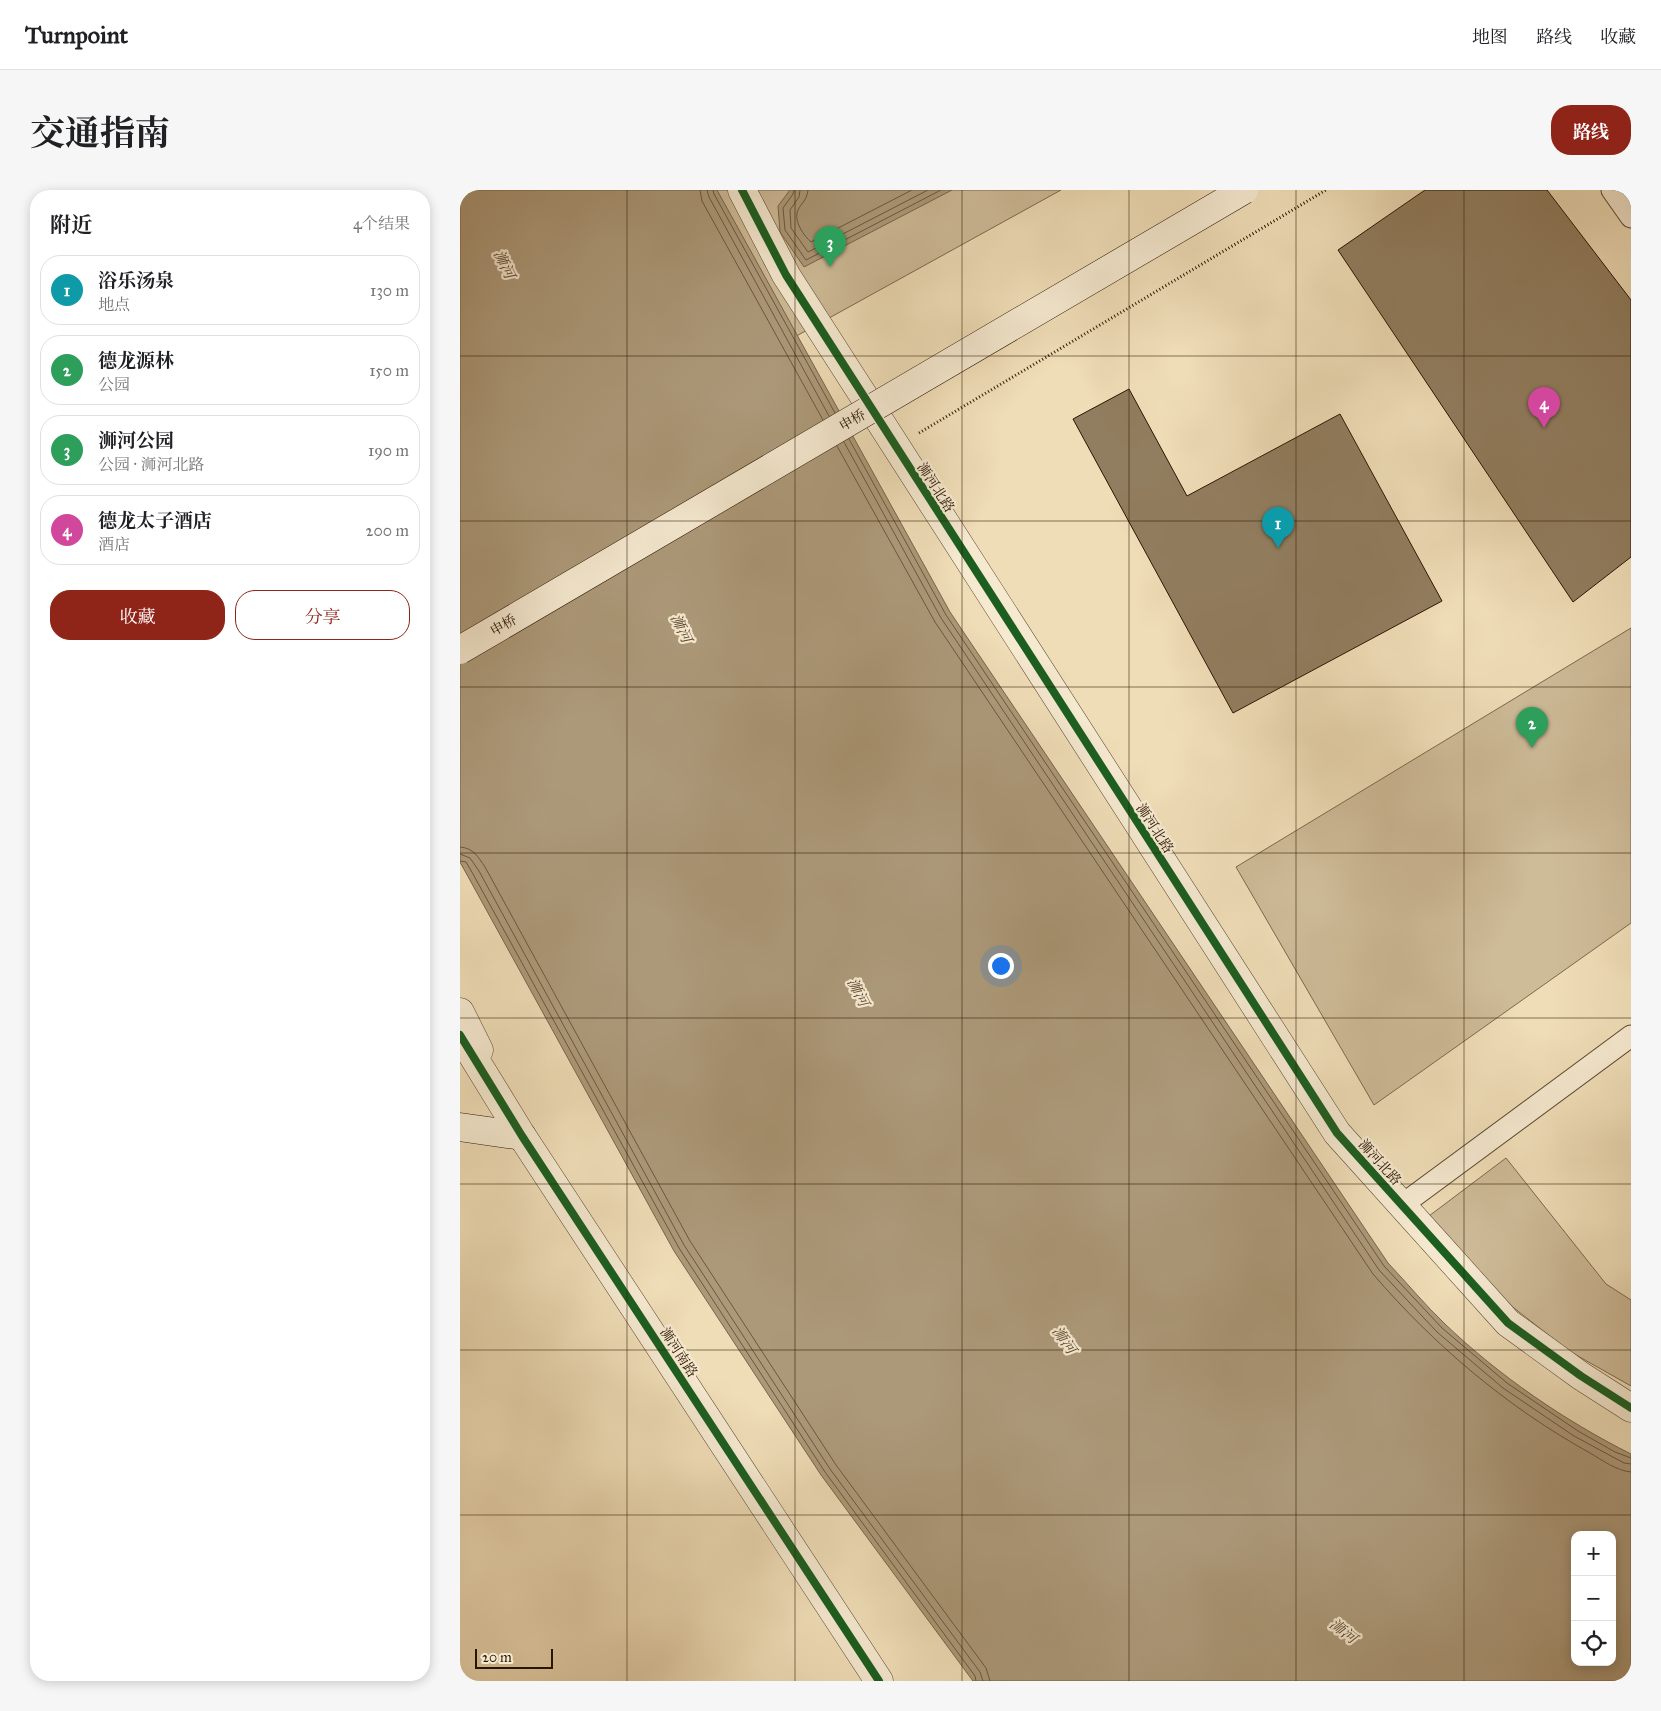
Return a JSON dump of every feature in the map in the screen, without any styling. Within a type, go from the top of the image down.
[{"type":"street","name":"浉河北路","points":[[742,190],[786,275],[1337,1133],[1508,1323],[1581,1376],[1631,1408]]},
{"type":"street","name":"申桥","points":[[460,628],[1207,190]]},
{"type":"street","name":"申桥","points":[[460,650],[1244,190]]},
{"type":"street","points":[[1612,190],[1631,217]]},
{"type":"street","name":"浉河南路","points":[[460,1012],[522,1136]]},
{"type":"street","name":"浉河南路","points":[[460,1035],[522,1136],[879,1681]]},
{"type":"street","points":[[1402,1206],[1631,1036]]},
{"type":"street","points":[[460,1127],[522,1136]]},
{"type":"path","points":[[896,447],[1326,190]]},
{"type":"shaded area","points":[[694,190],[1061,190],[782,344]]},
{"type":"shaded area","points":[[1631,628],[1631,923],[1374,1105],[1236,867]]},
{"type":"shaded area","points":[[1506,1158],[1606,1284],[1631,1300],[1631,1386],[1569,1351],[1496,1294],[1429,1216]]},
{"type":"water","name":"浉河","points":[[460,190],[717,190],[950,612],[1388,1263],[1438,1317],[1487,1361],[1557,1412],[1631,1454],[1631,1681],[973,1681],[821,1475],[674,1251],[460,862]]},
{"type":"water","points":[[790,190],[952,190],[804,267],[780,232],[778,206]]},
{"type":"building","points":[[1425,190],[1547,190],[1631,300],[1631,557],[1573,602],[1338,250]]},
{"type":"building","points":[[1129,389],[1187,496],[1340,414],[1442,601],[1233,713],[1073,419]]},
{"type":"cycle path","points":[[742,190],[786,275],[1337,1133],[1508,1323],[1581,1376],[1631,1408]]},
{"type":"cycle path","points":[[460,1035],[522,1136],[879,1681]]},
{"type":"place","name":"浉河公园","points":[[830,267]]},
{"type":"place","name":"德龙太子酒店","points":[[1544,428]]},
{"type":"place","name":"浴乐汤泉","points":[[1278,548]]},
{"type":"place","name":"德龙源林","points":[[1532,748]]}]
